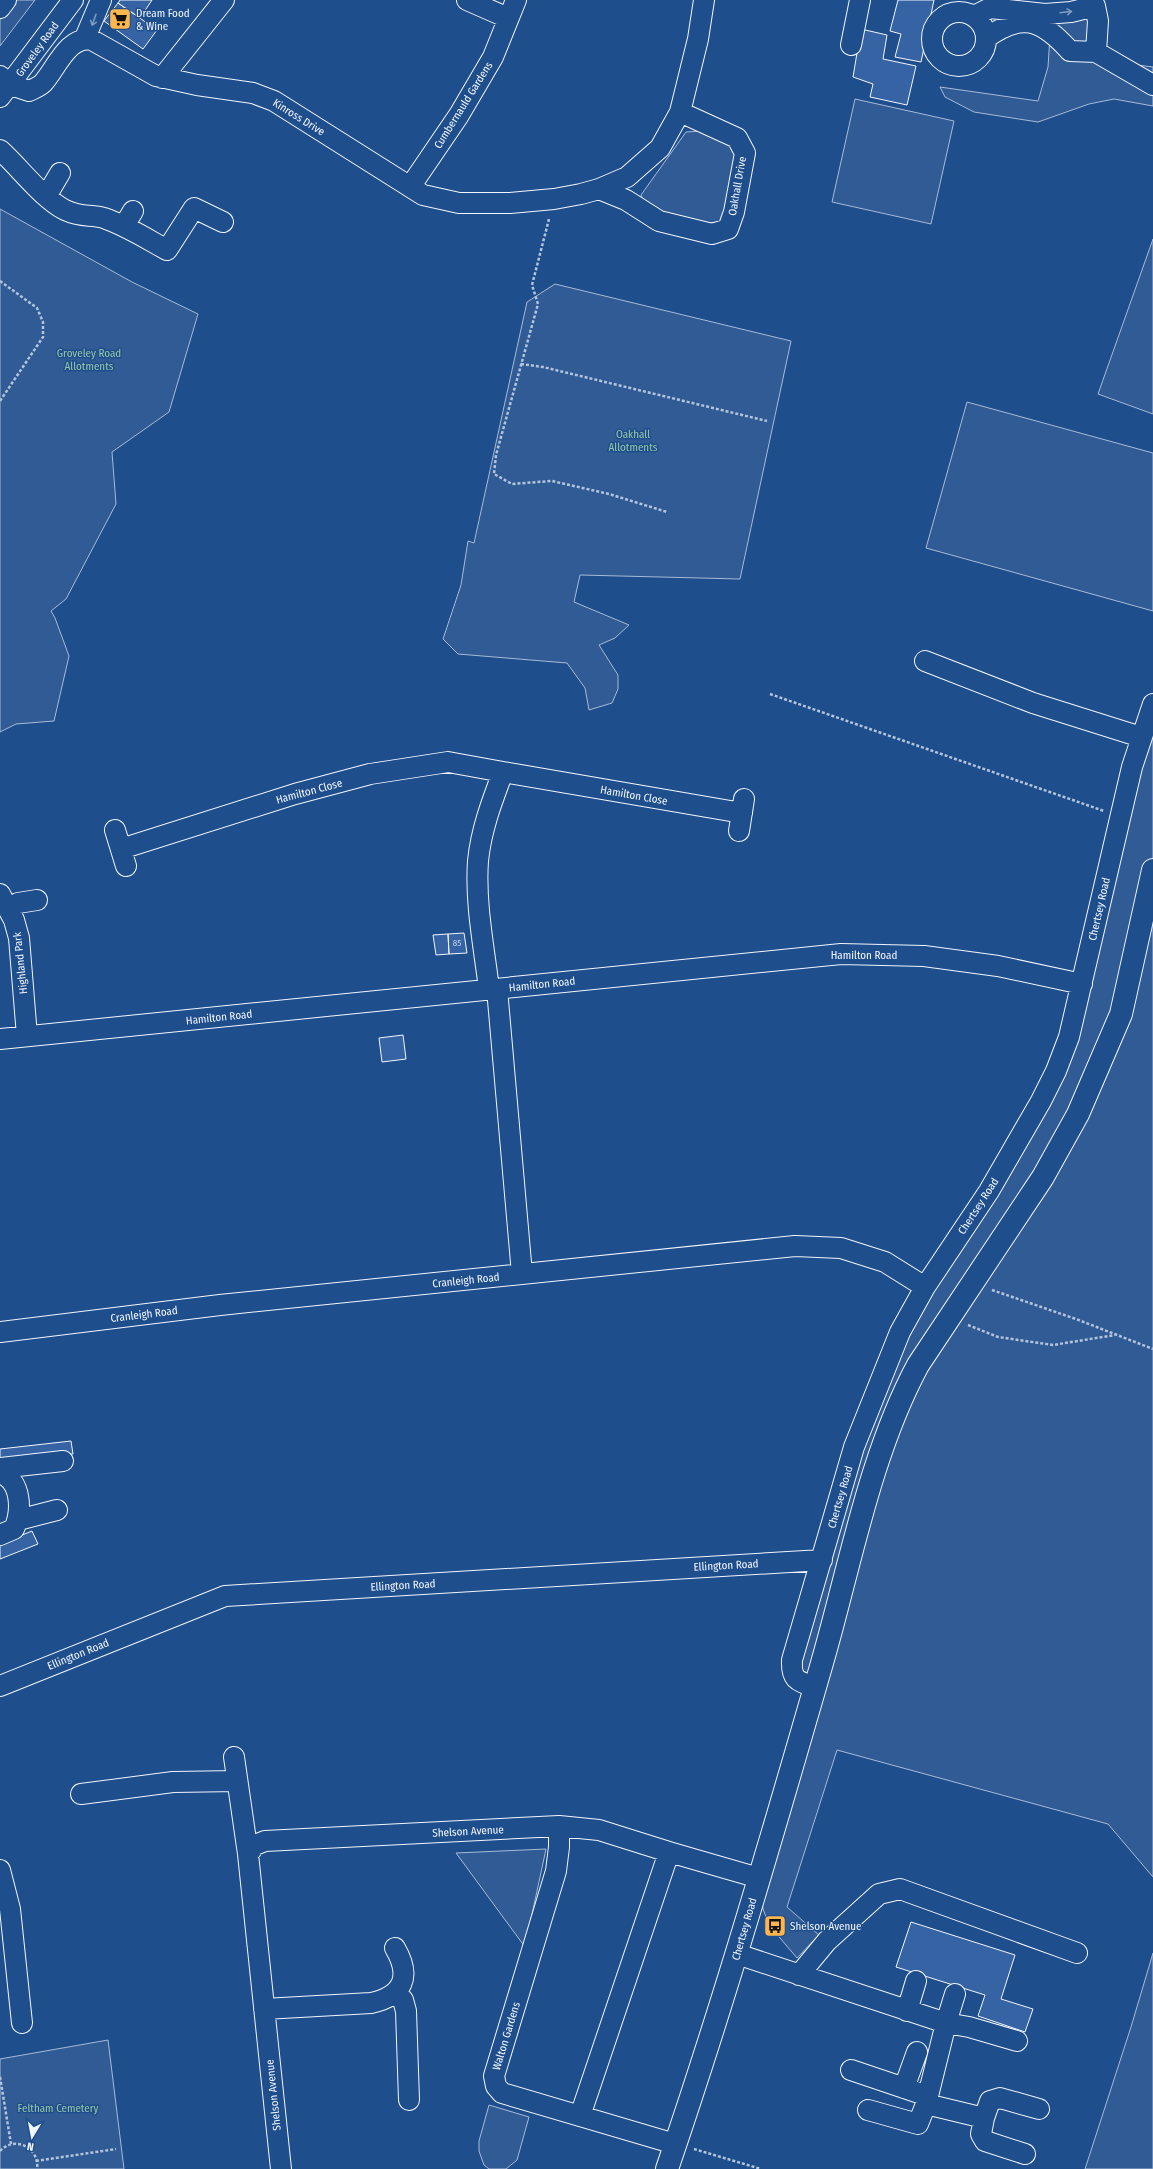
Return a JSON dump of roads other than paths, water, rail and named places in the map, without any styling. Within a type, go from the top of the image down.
[{"type":"main road","name":"Chertsey Road","points":[[667,2169],[737,1954],[815,1687],[868,1497],[891,1424],[903,1394],[918,1365],[1043,1177],[1075,1121],[1121,1014],[1153,870]]},
{"type":"street","points":[[0,8],[6,0]]},
{"type":"street","name":"Groveley Road","points":[[4,86],[73,0]]},
{"type":"street","points":[[4,86],[29,91],[42,85],[71,46],[85,38],[101,0]]},
{"type":"street","points":[[162,78],[224,0]]},
{"type":"street","points":[[467,0],[508,18]]},
{"type":"street","name":"Cumbernauld Gardens","points":[[410,187],[459,115],[493,57],[516,0]]},
{"type":"street","points":[[590,191],[627,177],[660,148],[680,112],[698,39],[704,0]]},
{"type":"street","points":[[851,45],[860,0]]},
{"type":"street","points":[[974,16],[990,8],[1045,14],[1071,12],[1096,3],[1098,21],[1096,52]]},
{"type":"street","points":[[965,12],[974,16],[981,23],[986,38],[984,49],[980,57],[966,66],[948,65],[935,54],[932,46],[931,36],[934,27],[939,20],[947,14],[965,12]]},
{"type":"street","points":[[986,38],[1002,26],[1026,22],[1042,25],[1070,50],[1096,52],[1153,85]]},
{"type":"street","name":"Kinross Drive","points":[[85,38],[92,40],[162,78],[197,85],[253,93],[274,101],[423,195],[459,203],[510,203],[554,199],[590,191]]},
{"type":"street","name":"Oakhall Drive","points":[[590,191],[626,200],[660,221],[712,234],[728,229],[734,212],[745,153],[737,138],[680,112]]},
{"type":"street","points":[[0,150],[47,195],[60,217],[80,216],[128,218],[167,250],[194,208],[223,222]]},
{"type":"street","points":[[47,195],[60,173]]},
{"type":"street","points":[[925,661],[1032,703],[1141,737]]},
{"type":"street","name":"Chertsey Road","points":[[815,1687],[797,1680],[791,1673],[792,1666],[854,1447],[900,1332],[925,1286],[990,1191],[1041,1101],[1056,1071],[1069,1037],[1132,767],[1153,704]]},
{"type":"street","name":"Hamilton Close","points":[[115,830],[124,857],[295,794],[370,774],[448,762],[742,814]]},
{"type":"street","points":[[503,772],[485,824],[478,860],[477,891],[493,989],[522,1274]]},
{"type":"street","points":[[4,901],[18,903],[37,900]]},
{"type":"street","name":"Highland Park","points":[[4,901],[14,920],[19,938],[27,1036]]},
{"type":"street","name":"Hamilton Road","points":[[0,1039],[841,954],[924,956],[998,966],[1082,984]]},
{"type":"street","name":"Cranleigh Road","points":[[0,1332],[220,1305],[795,1246],[841,1248],[885,1262],[925,1286]]},
{"type":"street","points":[[0,1468],[63,1461]]},
{"type":"street","points":[[0,1472],[7,1475],[17,1492],[18,1520],[14,1530],[0,1535]]},
{"type":"street","points":[[18,1520],[57,1510]]},
{"type":"street","name":"Ellington Road","points":[[0,1686],[225,1596],[822,1560]]},
{"type":"street","name":"Shelson Avenue","points":[[234,1757],[248,1854],[281,2169]]},
{"type":"street","points":[[81,1794],[173,1782],[237,1781]]},
{"type":"street","name":"Shelson Avenue","points":[[248,1854],[255,1845],[266,1841],[559,1826],[599,1830],[759,1878]]},
{"type":"street","name":"Walton Gardens","points":[[559,1826],[559,1847],[556,1871],[494,2076],[496,2086],[502,2092],[675,2144]]},
{"type":"street","points":[[580,2116],[669,1852]]},
{"type":"street","points":[[0,1870],[10,1909],[8,1977],[22,2022]]},
{"type":"street","points":[[800,1975],[827,1942],[879,1894],[900,1889],[1077,1953]]},
{"type":"street","points":[[264,2009],[370,2003],[386,2000],[396,1992],[402,1983],[404,1971],[401,1959],[394,1948]]},
{"type":"street","points":[[737,1954],[907,2011],[946,2023],[969,2027],[1017,2041]]},
{"type":"street","points":[[907,2011],[916,1981]]},
{"type":"street","points":[[396,1992],[403,2000],[406,2011],[409,2100]]},
{"type":"street","points":[[868,2110],[918,2124],[927,2100],[946,2023],[955,1994]]},
{"type":"street","points":[[904,2088],[917,2052]]},
{"type":"street","points":[[851,2070],[904,2088],[927,2100],[984,2118]]},
{"type":"street","points":[[1025,2154],[985,2141],[980,2134],[984,2118],[990,2101],[1000,2098],[1039,2109]]},
{"type":"place","name":"Dream Food & Wine","points":[[120,19]]},
{"type":"place","name":"Shelson Avenue","points":[[775,1926]]},
{"type":"park label","name":"Groveley Road Allotments","points":[[89,359]]},
{"type":"park label","name":"Oakhall Allotments","points":[[633,440]]},
{"type":"park label","name":"Feltham Cemetery","points":[[58,2108]]}]
